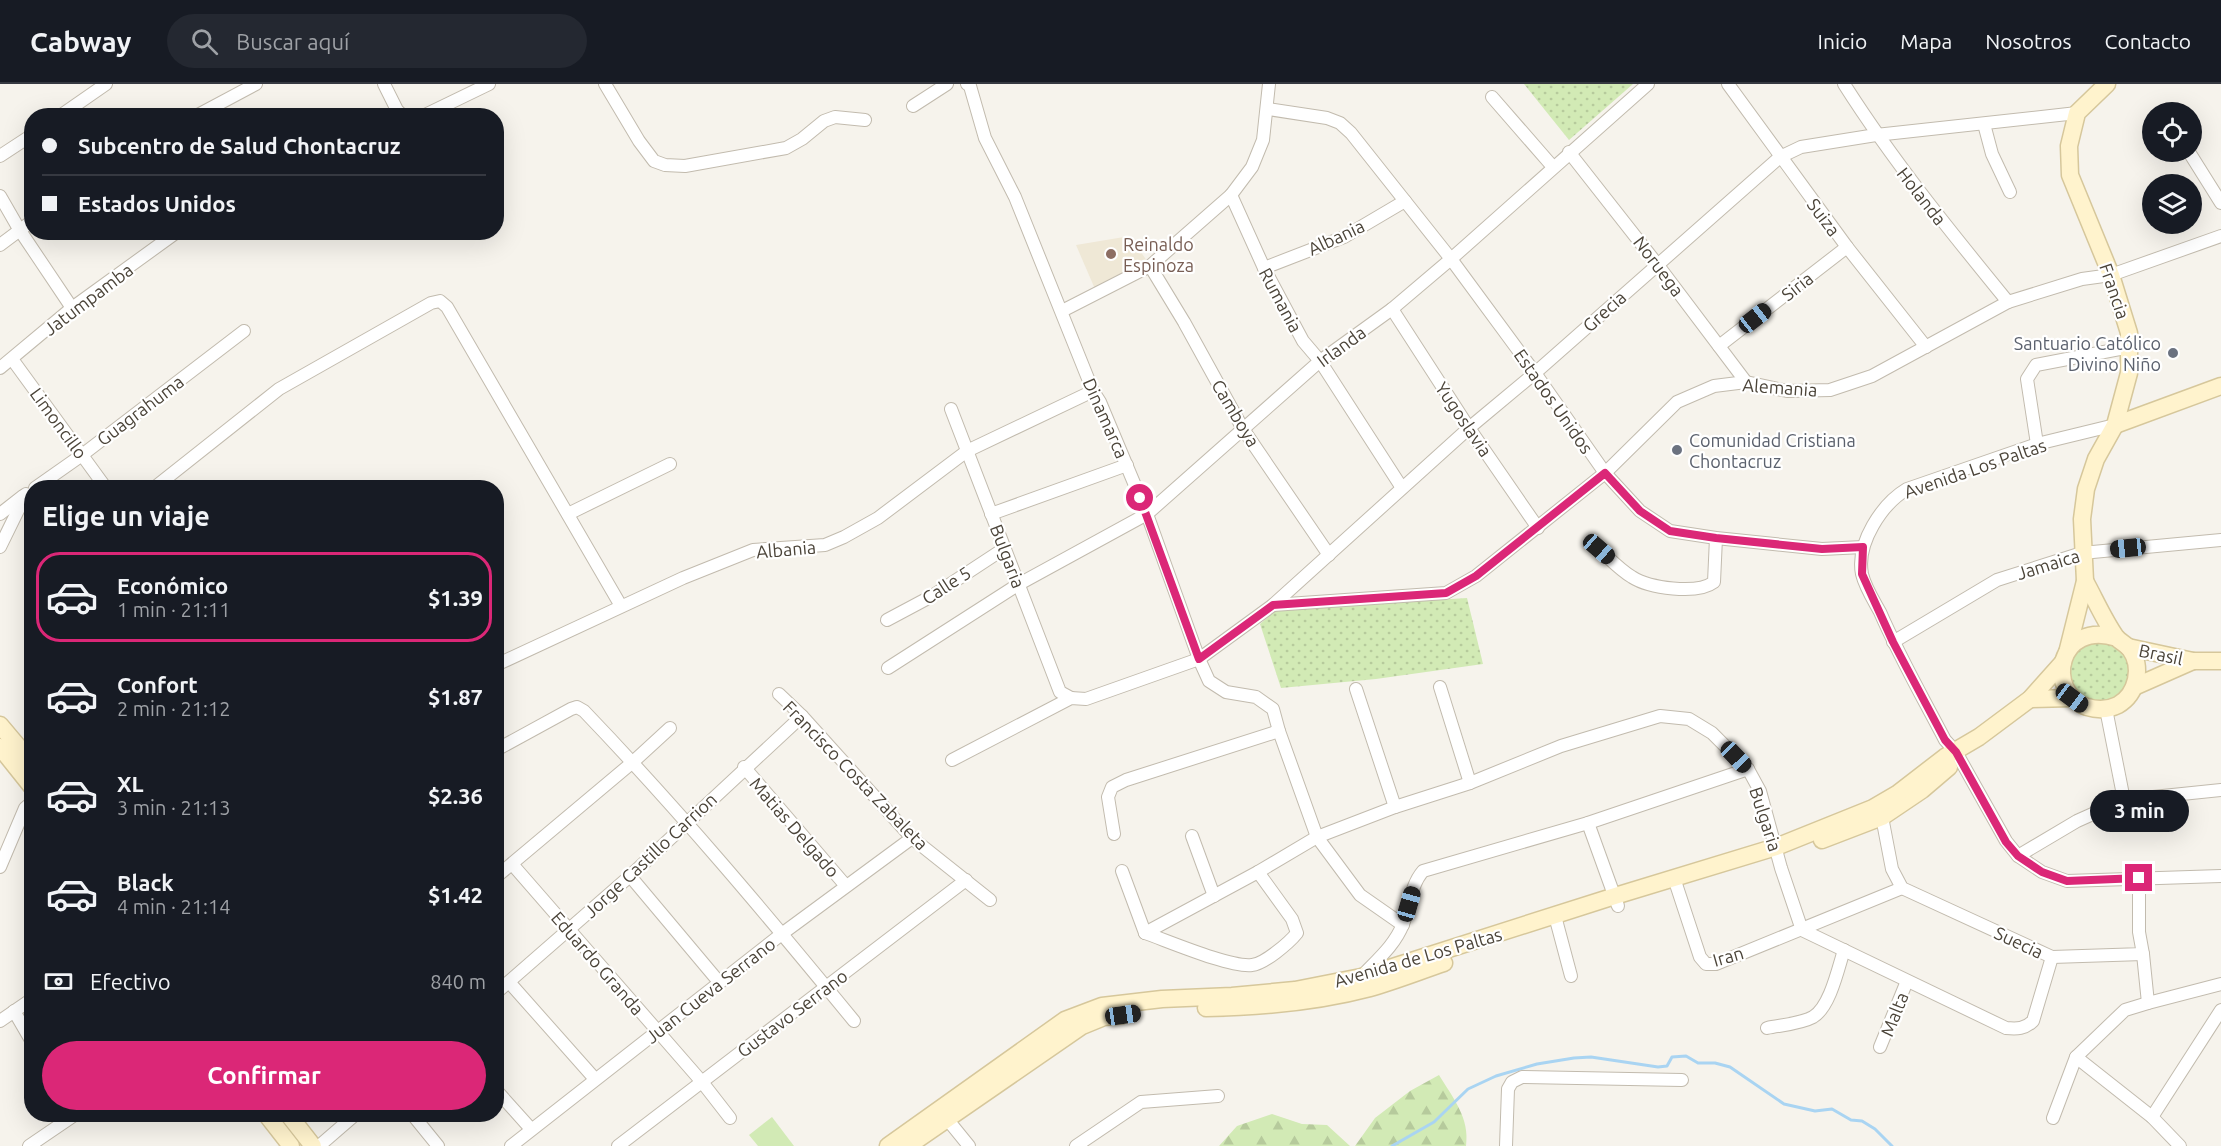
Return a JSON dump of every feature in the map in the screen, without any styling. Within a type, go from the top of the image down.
[{"type":"main road","points":[[2077,113],[2107,84]]},
{"type":"main road","name":"Francia","points":[[2066,656],[2085,581],[2082,519],[2086,489],[2096,459],[2115,425],[2129,373],[2130,347],[2130,333],[2111,275],[2070,175],[2068,146],[2077,113]]},
{"type":"main road","points":[[2115,425],[2221,386]]},
{"type":"main road","name":"Francia","points":[[2085,581],[2123,643]]},
{"type":"main road","points":[[2091,634],[2104,634],[2123,643],[2137,666],[2134,687],[2127,697],[2118,705],[2106,709],[2094,709],[2072,698],[2065,687],[2062,674],[2066,656],[2078,640],[2091,634]]},
{"type":"main road","name":"Brasil","points":[[2123,643],[2193,661],[2221,661]]},
{"type":"main road","name":"Avenida de Los Paltas","points":[[1777,853],[1898,794],[1945,757],[1956,752],[2030,699],[2066,656]]},
{"type":"main road","name":"Brasil","points":[[2134,687],[2193,661]]},
{"type":"main road","points":[[2030,699],[2072,698]]},
{"type":"main road","points":[[0,725],[24,754]]},
{"type":"main road","points":[[0,747],[24,777]]},
{"type":"main road","name":"Avenida de Los Paltas","points":[[888,1146],[1082,1026],[1104,1017],[1161,1010],[1235,1008],[1291,1002],[1361,983],[1616,901],[1777,853],[1882,817],[1922,790],[1951,765],[1956,752]]},
{"type":"main road","name":"Avenida de Los Paltas","points":[[908,1146],[943,1113]]},
{"type":"main road","points":[[272,1122],[291,1146]]},
{"type":"main road","points":[[294,1122],[313,1146]]},
{"type":"street","points":[[72,108],[106,84]]},
{"type":"street","points":[[384,84],[396,108]]},
{"type":"street","points":[[440,108],[489,84]]},
{"type":"street","points":[[605,84],[639,141],[654,161],[665,165],[685,166],[786,148],[802,139],[824,121],[835,117],[865,120]]},
{"type":"street","points":[[913,106],[947,84]]},
{"type":"street","name":"Dinamarca","points":[[967,84],[970,86],[985,138],[1015,197],[1093,391],[1100,402],[1147,514],[1209,681],[1226,692],[1256,697],[1274,709],[1279,731],[1317,837],[1360,895],[1403,925]]},
{"type":"street","points":[[1062,311],[1150,266],[1231,195],[1252,167],[1263,140],[1269,84]]},
{"type":"street","name":"Irlanda","points":[[888,668],[1019,584],[1147,514],[1320,361],[1392,309],[1451,259],[1648,84]]},
{"type":"street","name":"Suiza","points":[[1728,84],[1847,247],[1926,347]]},
{"type":"street","name":"Holanda","points":[[1844,84],[1876,135],[1928,204],[2008,302]]},
{"type":"street","points":[[210,108],[247,86]]},
{"type":"street","points":[[1492,97],[1553,167]]},
{"type":"street","name":"Estados Unidos","points":[[1268,109],[1327,118],[1341,123],[1351,133],[1451,259],[1605,473],[1640,511],[1670,531],[1822,549],[1863,547]]},
{"type":"street","name":"Grecia","points":[[952,760],[1071,698],[1086,699],[1199,659],[1273,605],[1469,428],[1535,373],[1780,157],[1801,147],[1876,135],[2077,113]]},
{"type":"street","points":[[1984,124],[1992,154],[2010,192]]},
{"type":"street","points":[[0,156],[24,140]]},
{"type":"street","name":"Noruega","points":[[1569,152],[1746,382]]},
{"type":"street","points":[[2195,162],[2221,203]]},
{"type":"street","name":"Rumania","points":[[1231,195],[1264,268],[1303,341],[1320,361],[1402,488]]},
{"type":"street","points":[[0,196],[24,236]]},
{"type":"street","name":"Albania","points":[[1264,268],[1344,237],[1405,201]]},
{"type":"street","points":[[0,245],[24,226]]},
{"type":"street","name":"Alemania","points":[[1273,605],[1446,593],[1476,576],[1605,473],[1677,402],[1713,386],[1746,382],[1787,391],[1830,390],[1872,376],[2008,302],[2082,279],[2111,275],[2221,236]]},
{"type":"street","points":[[26,240],[72,308]]},
{"type":"street","name":"Jatumpamba","points":[[0,368],[72,308],[166,240]]},
{"type":"street","name":"Siria","points":[[1719,346],[1847,247]]},
{"type":"street","name":"Camboya","points":[[1150,266],[1243,429],[1329,555]]},
{"type":"street","points":[[164,480],[279,389],[431,303],[440,301],[447,307],[621,606]]},
{"type":"street","name":"Yugoslavia","points":[[1392,309],[1469,428],[1538,528]]},
{"type":"street","name":"Guagrahuma","points":[[47,480],[244,331]]},
{"type":"street","points":[[2037,444],[2027,379],[2037,365],[2130,347]]},
{"type":"street","name":"Limoncillo","points":[[12,359],[100,480]]},
{"type":"street","name":"Albania","points":[[504,661],[683,578],[753,550],[825,545],[844,537],[878,518],[967,451],[1093,391]]},
{"type":"street","name":"Bulgaria","points":[[951,409],[1060,692],[1071,698]]},
{"type":"street","name":"Avenida Los Paltas","points":[[1863,547],[1884,508],[1895,496],[1907,489],[2037,444],[2115,425]]},
{"type":"street","points":[[567,514],[670,464]]},
{"type":"street","points":[[992,514],[1127,465]]},
{"type":"street","name":"Guagrahuma","points":[[0,514],[24,496]]},
{"type":"street","points":[[0,547],[24,504]]},
{"type":"street","points":[[1599,549],[1632,578],[1661,588],[1688,588],[1710,585],[1714,582],[1716,538]]},
{"type":"street","name":"Jamaica","points":[[1893,642],[1997,580],[2082,553],[2221,540]]},
{"type":"street","points":[[1863,547],[1862,574],[1893,642],[1945,740],[1956,752],[2006,842],[2018,856],[2042,872],[2067,881],[2221,876]]},
{"type":"street","name":"Calle 5","points":[[887,620],[932,596],[1005,548]]},
{"type":"street","points":[[1440,687],[1470,783]]},
{"type":"street","points":[[1356,689],[1395,807]]},
{"type":"street","name":"Francisco Costa Zabaleta","points":[[779,694],[802,716],[912,838],[990,900]]},
{"type":"street","points":[[504,746],[577,707],[584,711],[687,822],[783,933],[854,1021]]},
{"type":"street","points":[[2106,709],[2124,800]]},
{"type":"street","name":"Jorge Castillo Carrion","points":[[504,986],[630,876],[744,767],[802,716]]},
{"type":"street","name":"Bulgaria","points":[[1145,933],[1258,872],[1317,837],[1395,807],[1470,783],[1561,746],[1660,716],[1689,719],[1705,728],[1748,769],[1760,791],[1802,930]]},
{"type":"street","points":[[504,870],[670,728]]},
{"type":"street","points":[[1114,834],[1107,797],[1112,787],[1126,780],[1279,731]]},
{"type":"street","name":"Matias Delgado","points":[[744,767],[846,886]]},
{"type":"street","points":[[1361,983],[1392,944],[1403,925],[1415,883],[1423,871],[1588,823],[1748,769]]},
{"type":"street","points":[[2018,856],[2077,821],[2124,800],[2221,790]]},
{"type":"street","points":[[0,867],[24,810]]},
{"type":"street","points":[[1802,930],[1902,888],[1892,869],[1882,817]]},
{"type":"street","points":[[1588,823],[1616,901]]},
{"type":"street","points":[[1192,836],[1214,896]]},
{"type":"street","name":"Juan Cueva Serrano","points":[[514,1145],[531,1129],[658,1032],[719,982],[912,838]]},
{"type":"street","name":"Eduardo Granda","points":[[512,864],[702,1082],[730,1118]]},
{"type":"street","points":[[1122,870],[1145,933],[1236,964],[1254,965],[1289,943],[1297,933],[1292,919],[1258,872]]},
{"type":"street","points":[[630,876],[719,982]]},
{"type":"street","points":[[2139,878],[2139,932],[2148,1003]]},
{"type":"street","name":"Gustavo Serrano","points":[[618,1146],[966,880]]},
{"type":"street","name":"Iran","points":[[1676,883],[1700,957],[1706,964],[1716,964],[1802,930]]},
{"type":"street","name":"Suecia","points":[[1902,888],[2052,957],[2143,954]]},
{"type":"street","points":[[1556,921],[1571,976]]},
{"type":"street","points":[[1802,930],[2006,1028],[2027,1027],[2033,1021],[2052,957]]},
{"type":"street","points":[[1767,1028],[1811,1018],[1821,1011],[1827,1001],[1844,950]]},
{"type":"street","name":"Malta","points":[[1880,1047],[1907,981]]},
{"type":"street","points":[[509,982],[595,1079]]},
{"type":"street","points":[[2052,1118],[2076,1057],[2125,1010],[2221,984]]},
{"type":"street","points":[[0,1021],[24,1004]]},
{"type":"street","points":[[2152,1117],[2221,1010]]},
{"type":"street","points":[[14,1011],[24,1028]]},
{"type":"street","points":[[2076,1057],[2152,1117],[2180,1146]]},
{"type":"street","points":[[1506,1146],[1508,1089],[1512,1082],[1522,1077],[1682,1080]]},
{"type":"street","points":[[1076,1146],[1141,1102],[1218,1096]]},
{"type":"street","points":[[504,1099],[531,1129]]},
{"type":"street","points":[[943,1113],[969,1146]]},
{"type":"street","points":[[29,1146],[65,1122]]},
{"type":"street","points":[[319,1146],[347,1122]]},
{"type":"street","points":[[418,1122],[438,1146]]},
{"type":"shaded area","name":"Reinaldo Espinoza","points":[[1130,236],[1149,264],[1095,289],[1076,245]]},
{"type":"green space","points":[[1524,84],[1633,84],[1569,140]]},
{"type":"green space","points":[[1467,598],[1483,664],[1376,679],[1281,688],[1260,624],[1276,610]]},
{"type":"green space","points":[[2099,642],[2120,651],[2129,672],[2120,693],[2099,702],[2078,693],[2069,672],[2078,651]]},
{"type":"green space","points":[[1439,1075],[1463,1117],[1467,1136],[1466,1146],[1355,1146],[1375,1118],[1410,1091]]},
{"type":"green space","points":[[1272,1114],[1302,1124],[1327,1125],[1350,1146],[1219,1146],[1237,1126]]},
{"type":"green space","points":[[772,1117],[794,1146],[758,1146],[749,1135]]},
{"type":"waterway","points":[[1392,1146],[1434,1122],[1468,1089],[1496,1076],[1537,1064],[1574,1058],[1591,1057],[1658,1067],[1667,1066],[1672,1057],[1686,1056],[1698,1063],[1715,1063],[1730,1067],[1784,1104],[1815,1111],[1832,1109],[1851,1120],[1862,1121],[1875,1129],[1892,1146]]},
{"type":"place","name":"Reinaldo Espinoza","points":[[1111,254]]},
{"type":"place","name":"Santuario Católico Divino Niño","points":[[2173,353]]},
{"type":"place","name":"Comunidad Cristiana Chontacruz","points":[[1677,450]]},
{"type":"route","points":[[1140,498],[1199,659],[1273,605],[1446,593],[1476,576],[1605,473],[1640,511],[1670,531],[1822,549],[1863,547],[1862,574],[1893,642],[1945,740],[1956,752],[2006,842],[2018,856],[2042,872],[2067,881],[2139,878]]}]
